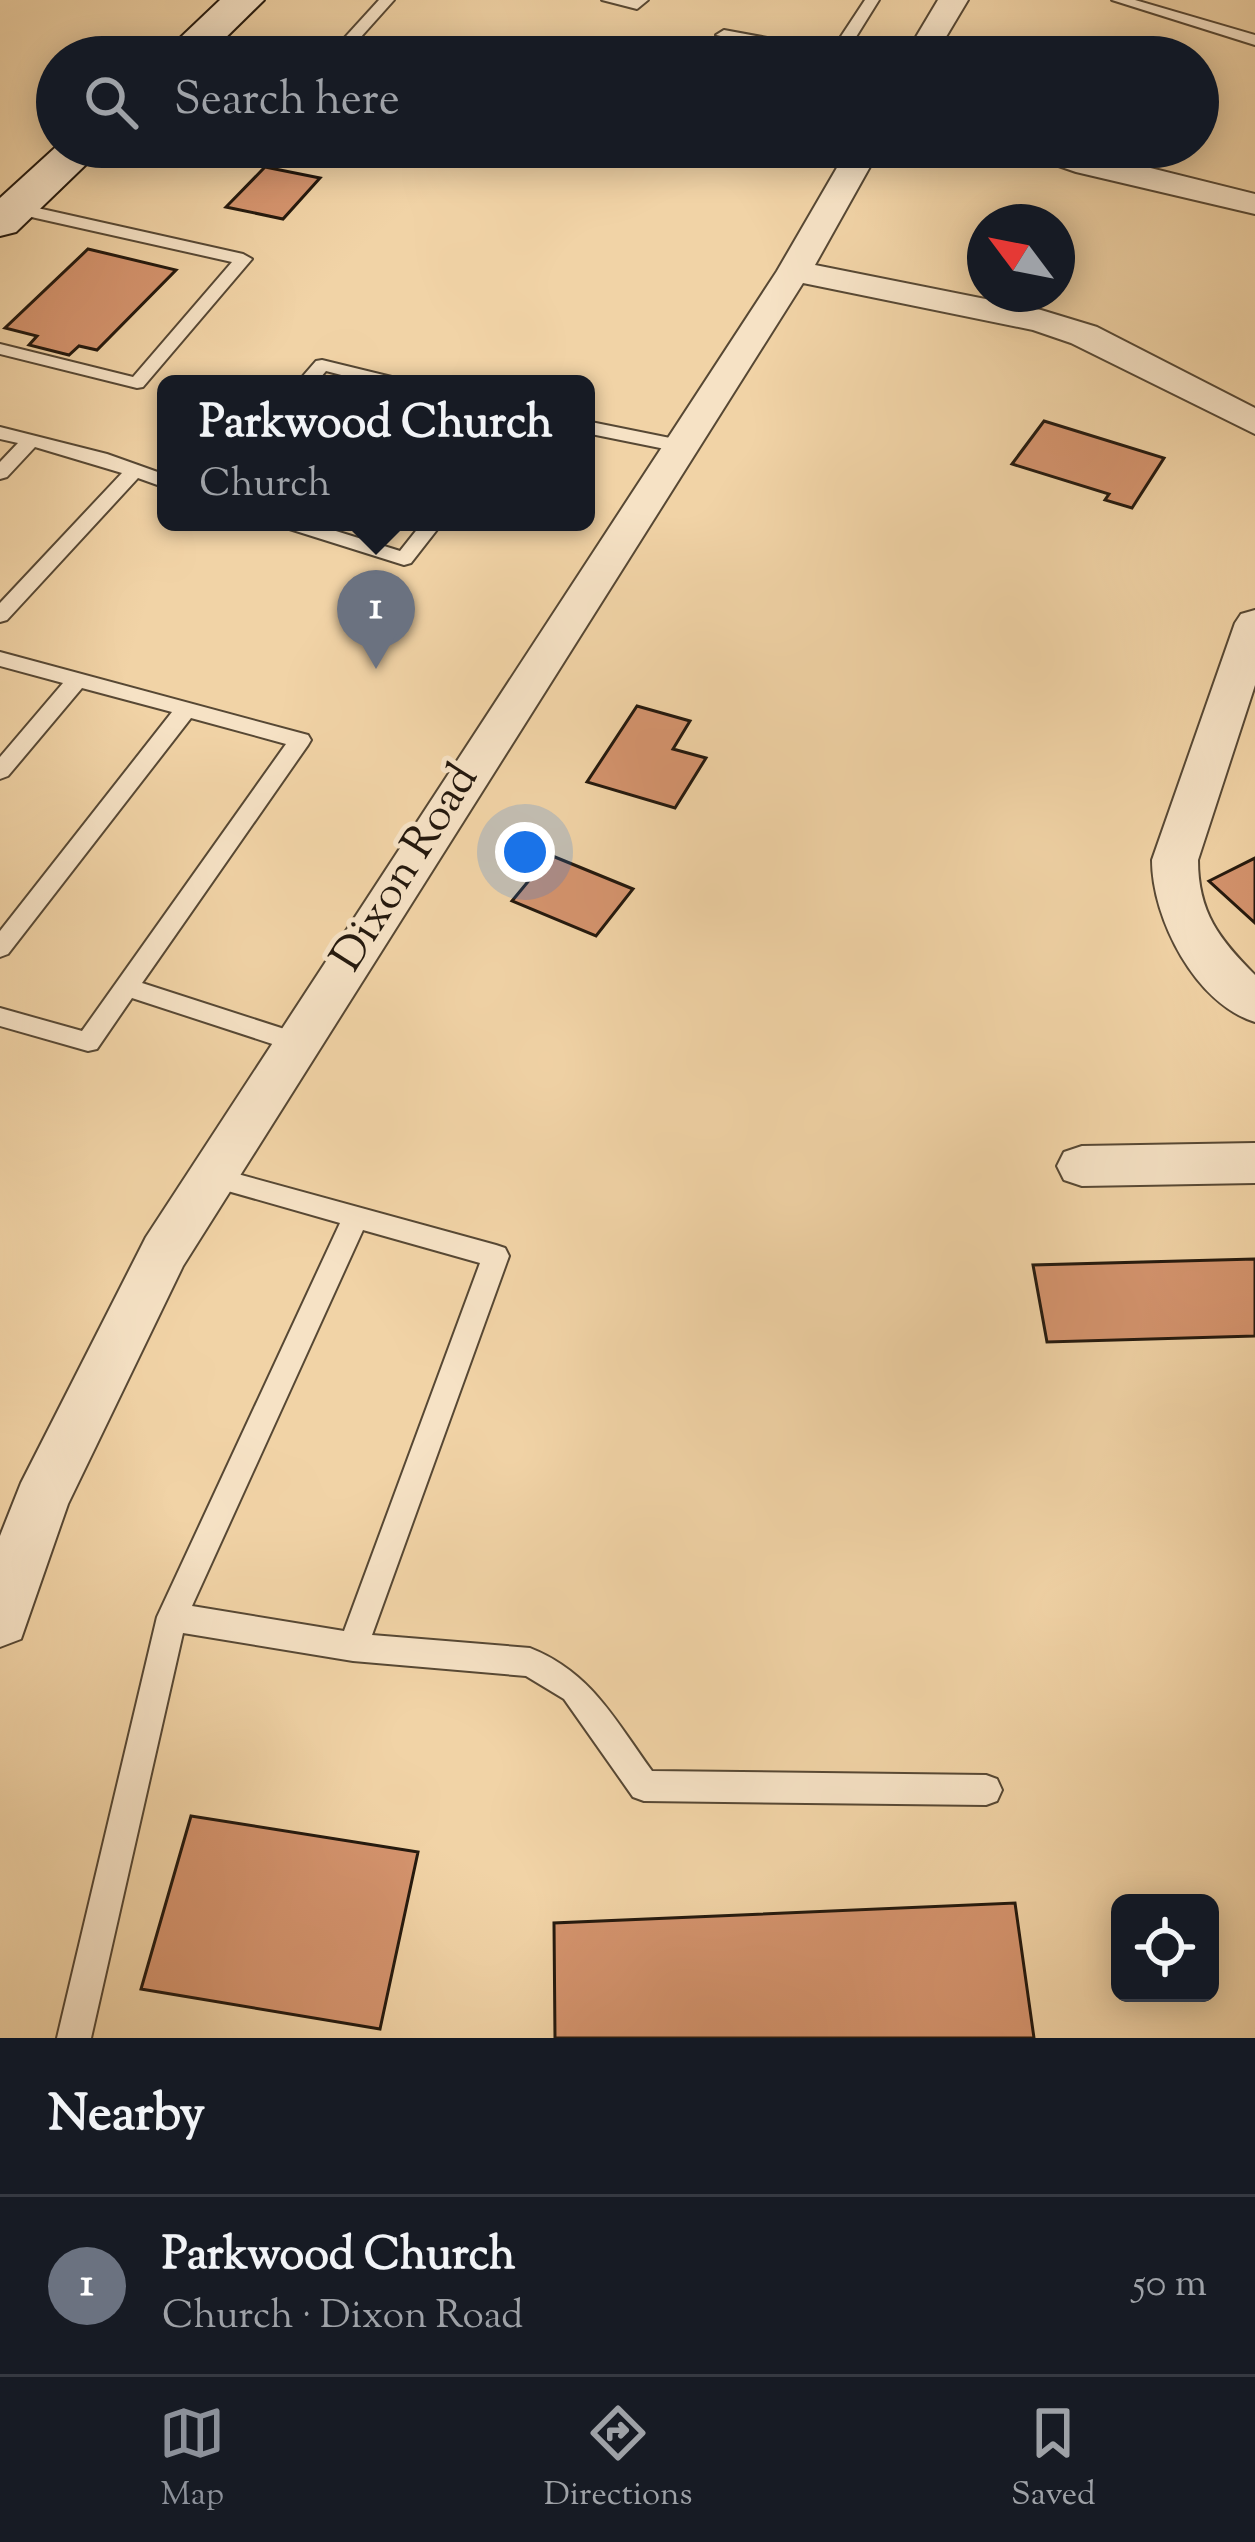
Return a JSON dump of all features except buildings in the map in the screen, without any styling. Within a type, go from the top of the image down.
[{"type":"main road","points":[[204,36],[244,0]]},
{"type":"main road","points":[[11,204],[56,168]]},
{"type":"street","points":[[932,36],[953,0]]},
{"type":"street","name":"Dixon Road","points":[[0,1619],[41,1501],[164,1252],[794,271],[853,168]]},
{"type":"street","points":[[1100,168],[1255,204]]},
{"type":"street","points":[[794,271],[1041,321],[1084,335],[1255,423]]},
{"type":"street","points":[[1255,623],[1175,860],[1173,888],[1180,917],[1203,951],[1255,1004]]},
{"type":"street","points":[[1082,1166],[1255,1162]]},
{"type":"lane","points":[[354,36],[387,0]]},
{"type":"lane","points":[[609,0],[637,5],[641,0]]},
{"type":"lane","points":[[851,36],[872,0]]},
{"type":"lane","points":[[1119,0],[1255,40]]},
{"type":"lane","points":[[724,35],[730,36]]},
{"type":"lane","points":[[0,350],[137,383],[243,259],[11,204]]},
{"type":"lane","points":[[313,375],[322,365],[362,375]]},
{"type":"lane","points":[[595,430],[680,446]]},
{"type":"lane","points":[[0,433],[157,479]]},
{"type":"lane","points":[[0,473],[31,441]]},
{"type":"lane","points":[[0,615],[135,470]]},
{"type":"lane","points":[[320,531],[404,559],[426,531]]},
{"type":"lane","points":[[0,659],[300,740],[88,1042],[0,1017]]},
{"type":"lane","points":[[0,771],[76,682]]},
{"type":"lane","points":[[0,948],[185,710]]},
{"type":"lane","points":[[126,987],[297,1043]]},
{"type":"lane","points":[[212,1177],[496,1256],[352,1647]]},
{"type":"lane","points":[[74,2038],[172,1617],[356,1216]]},
{"type":"lane","points":[[172,1617],[352,1647],[530,1662],[574,1689],[644,1786],[986,1790]]},
{"type":"place","name":"Parkwood Church","points":[[376,669]]}]
